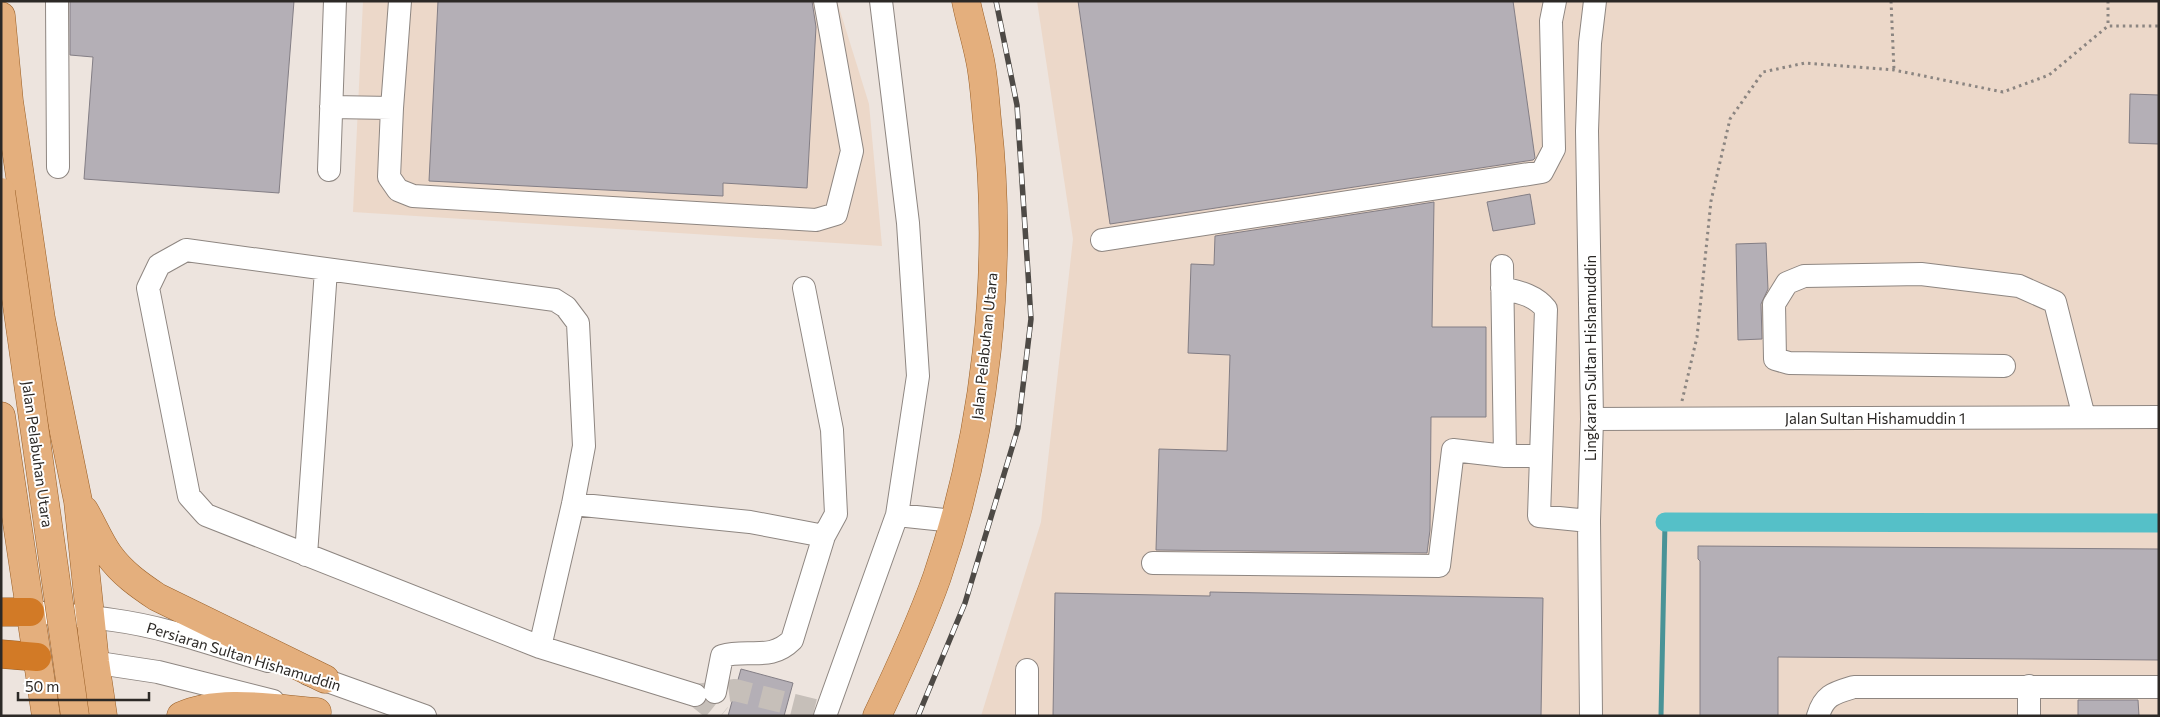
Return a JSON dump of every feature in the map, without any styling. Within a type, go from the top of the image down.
[{"type":"highway","points":[[1,612],[30,612]]},
{"type":"highway","points":[[1,654],[37,657]]},
{"type":"main road","name":"Jalan Pelabuhan Utara","points":[[879,716],[936,578],[954,521],[972,446],[986,349],[992,291],[995,231],[990,145],[980,61],[966,1]]},
{"type":"main road","points":[[1,16],[9,101],[41,319],[78,500],[95,662],[103,716]]},
{"type":"main road","name":"Jalan Pelabuhan Utara","points":[[1,192],[75,716]]},
{"type":"main road","points":[[1,416],[46,716]]},
{"type":"main road","points":[[78,500],[109,555],[123,572],[141,586],[157,597],[325,679]]},
{"type":"main road","points":[[182,716],[199,709],[232,706],[323,714]]},
{"type":"street","points":[[57,1],[58,167]]},
{"type":"street","points":[[329,170],[335,1]]},
{"type":"street","points":[[400,1],[389,177],[398,190],[413,196],[816,220],[836,214],[852,151],[825,1]]},
{"type":"street","points":[[825,716],[897,515],[918,376],[908,223],[881,1]]},
{"type":"street","points":[[1102,240],[1542,172],[1554,149],[1552,22],[1555,1]]},
{"type":"street","name":"Lingkaran Sultan Hishamuddin","points":[[1590,716],[1589,521],[1592,419],[1586,131],[1590,43],[1595,1]]},
{"type":"street","points":[[331,107],[392,108]]},
{"type":"street","points":[[540,647],[574,504],[584,446],[578,323],[566,307],[555,300],[186,250],[159,265],[148,288],[188,496],[206,515],[540,647],[705,694],[722,656],[732,653],[774,653],[784,648],[792,640],[824,536],[836,514],[832,430],[804,288]]},
{"type":"street","points":[[306,555],[326,270]]},
{"type":"street","points":[[2004,366],[1789,362],[1775,359],[1774,304],[1787,283],[1804,276],[1921,274],[2019,286],[2055,302],[2084,418]]},
{"type":"street","points":[[1505,456],[1502,277],[1540,301],[1546,309],[1539,516],[1589,521]]},
{"type":"street","name":"Jalan Sultan Hishamuddin 1","points":[[1592,419],[2159,417]]},
{"type":"street","points":[[1153,563],[1439,566],[1453,450],[1505,456],[1540,456]]},
{"type":"street","points":[[574,504],[750,522],[824,536]]},
{"type":"street","points":[[897,515],[954,521]]},
{"type":"street","name":"Persiaran Sultan Hishamuddin","points":[[30,612],[90,617],[146,626],[188,636],[325,679],[425,716]]},
{"type":"street","points":[[37,657],[95,662],[158,672],[323,714]]},
{"type":"street","points":[[1027,670],[1027,716]]},
{"type":"street","points":[[2029,686],[2029,716]]},
{"type":"street","points":[[1818,716],[1822,703],[1833,694],[1854,687],[2159,687]]},
{"type":"path","points":[[1891,1],[1894,70]]},
{"type":"path","points":[[2108,1],[2108,26]]},
{"type":"path","points":[[1678,419],[1697,336],[1711,202],[1730,119],[1763,72],[1805,63],[1894,70],[2003,92],[2049,75],[2108,26],[2159,26]]},
{"type":"shaded area","points":[[363,1],[837,1],[869,104],[882,246],[353,212]]},
{"type":"shaded area","points":[[1037,1],[2159,1],[2159,716],[981,716],[1041,522],[1073,239]]},
{"type":"building","points":[[70,1],[294,1],[279,193],[84,179],[93,57],[70,55]]},
{"type":"building","points":[[438,1],[812,1],[816,27],[807,188],[723,183],[723,196],[429,181]]},
{"type":"building","points":[[1078,1],[1513,1],[1535,158],[1533,160],[1110,224]]},
{"type":"building","points":[[2130,94],[2159,95],[2159,144],[2129,143]]},
{"type":"building","points":[[1530,194],[1535,224],[1493,231],[1487,202]]},
{"type":"building","points":[[1434,202],[1432,327],[1486,327],[1486,417],[1431,417],[1430,530],[1427,553],[1156,550],[1159,449],[1227,451],[1230,355],[1188,353],[1191,264],[1214,265],[1215,236]]},
{"type":"building","points":[[1766,243],[1768,289],[1761,304],[1762,339],[1738,340],[1736,244]]},
{"type":"building","points":[[1698,546],[2159,549],[2159,660],[1778,657],[1778,716],[1700,716],[1700,561],[1698,559]]},
{"type":"building","points":[[1210,592],[1543,598],[1541,716],[1053,716],[1055,593],[1210,596]]},
{"type":"building","points":[[741,669],[793,683],[784,716],[728,716]]},
{"type":"building","points":[[2078,700],[2138,700],[2139,716],[2078,716]]},
{"type":"waterway","points":[[1661,716],[1665,522]]},
{"type":"waterway","points":[[1665,522],[2159,523]]},
{"type":"tunnel","points":[[696,695],[735,690],[826,713]]},
{"type":"tunnel","points":[[695,695],[721,716]]},
{"type":"railway","points":[[918,716],[965,603],[1018,428],[1031,319],[1017,105],[996,1]]}]
